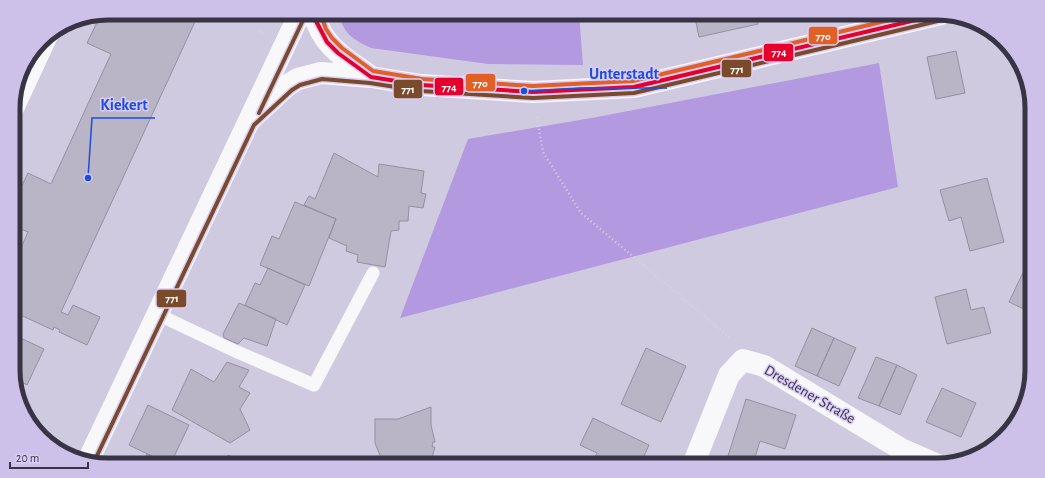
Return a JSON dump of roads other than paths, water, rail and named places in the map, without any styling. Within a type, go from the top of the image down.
[{"type":"street","points":[[90,456],[297,20]]},
{"type":"street","points":[[316,20],[318,27],[327,42],[338,53],[371,77]]},
{"type":"street","points":[[249,121],[288,85],[298,79],[321,73],[371,77],[421,85],[533,92],[634,87],[916,20]]},
{"type":"street","name":"Dresdener Straße","points":[[696,458],[729,375],[743,360],[764,366],[902,448],[923,458]]},
{"type":"lane","points":[[20,104],[48,44]]},
{"type":"lane","points":[[157,314],[314,386],[374,273]]},
{"type":"place","name":"Unterstadt","points":[[524,91]]},
{"type":"place","name":"Kiekert","points":[[88,178]]}]
